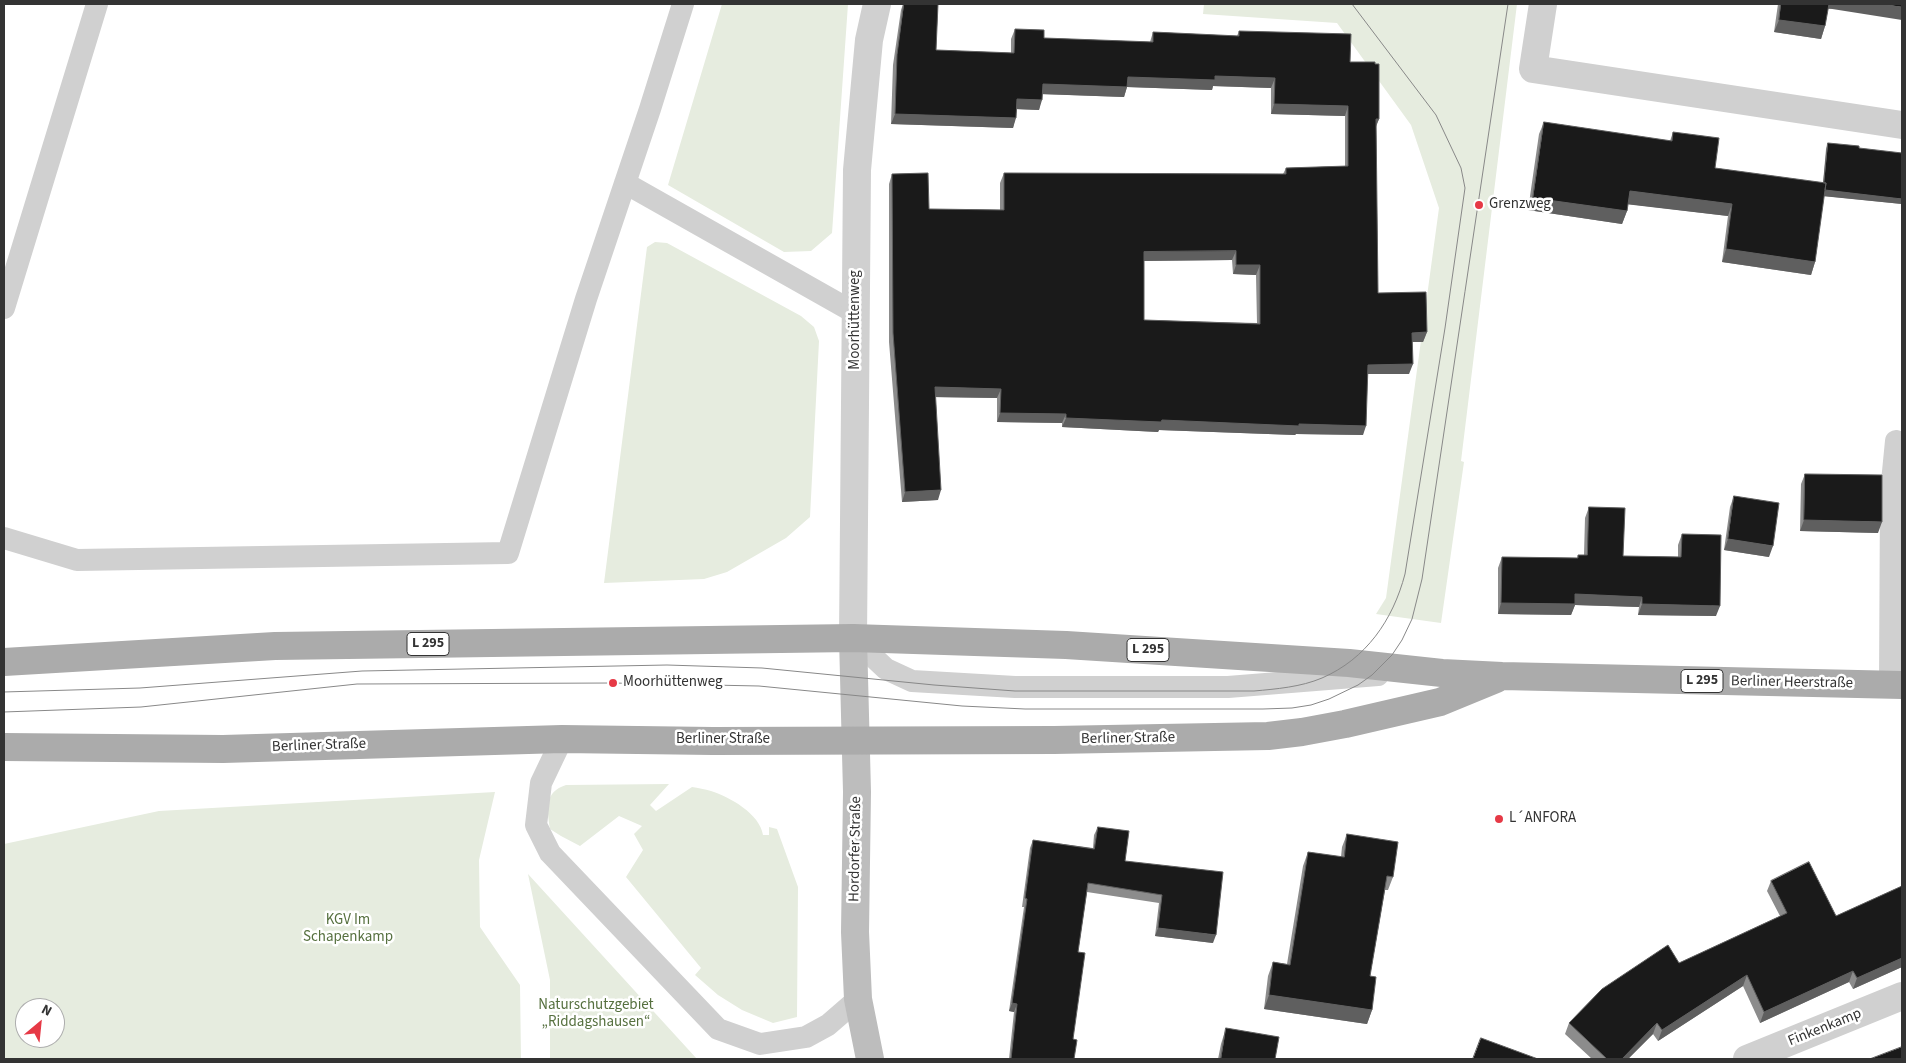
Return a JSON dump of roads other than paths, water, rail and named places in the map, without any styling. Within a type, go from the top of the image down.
[{"type":"main road","name":"L 295","points":[[4,662],[275,646],[853,638],[1066,645],[1349,663],[1442,673]]},
{"type":"main road","name":"Hordorfer Straße","points":[[853,638],[857,740],[855,932],[858,999],[870,1059]]},
{"type":"main road","name":"Berliner Heerstraße","points":[[1442,673],[1896,685]]},
{"type":"main road","name":"Berliner Heerstraße","points":[[1440,702],[1502,676]]},
{"type":"main road","name":"Berliner Straße","points":[[4,747],[223,749],[562,739],[1054,740],[1268,736],[1345,724],[1440,702]]},
{"type":"street","name":"Moorhüttenweg","points":[[853,638],[857,170],[869,40],[877,4]]},
{"type":"street","points":[[1543,4],[1533,69],[1902,125]]},
{"type":"street","name":"Finkenkamp","points":[[1747,1059],[1902,996]]},
{"type":"lane","points":[[4,308],[97,4]]},
{"type":"lane","points":[[4,538],[77,560],[508,553],[586,299],[683,4]]},
{"type":"lane","points":[[625,183],[856,314]]},
{"type":"lane","points":[[1896,442],[1891,492],[1896,685]]},
{"type":"lane","points":[[853,638],[886,669],[912,681],[1015,687],[1228,687],[1321,679],[1442,673]]},
{"type":"lane","points":[[562,739],[541,783],[536,825],[550,853],[718,1029],[760,1044],[806,1037],[828,1025],[858,999]]},
{"type":"tram line","points":[[4,692],[140,688],[362,671],[667,665],[762,668],[1015,691],[1254,691],[1297,686],[1322,678],[1338,670],[1352,660],[1376,636],[1393,607],[1405,574],[1445,328],[1465,188],[1461,168],[1436,115],[1352,4]]},
{"type":"tram line","points":[[4,712],[141,707],[357,684],[613,683],[759,686],[962,706],[1025,709],[1263,709],[1292,708],[1311,705],[1329,699],[1358,685],[1372,675],[1392,655],[1412,619],[1422,579],[1508,4]]},
{"type":"place","name":"Grenzweg","points":[[1479,205]]},
{"type":"place","name":"Moorhüttenweg","points":[[613,683]]},
{"type":"place","name":"L´ANFORA","points":[[1499,819]]},
{"type":"park label","name":"KGV Im Schapenkamp","points":[[348,930]]},
{"type":"park label","name":"Naturschutzgebiet „Riddagshausen“","points":[[596,1014]]}]
